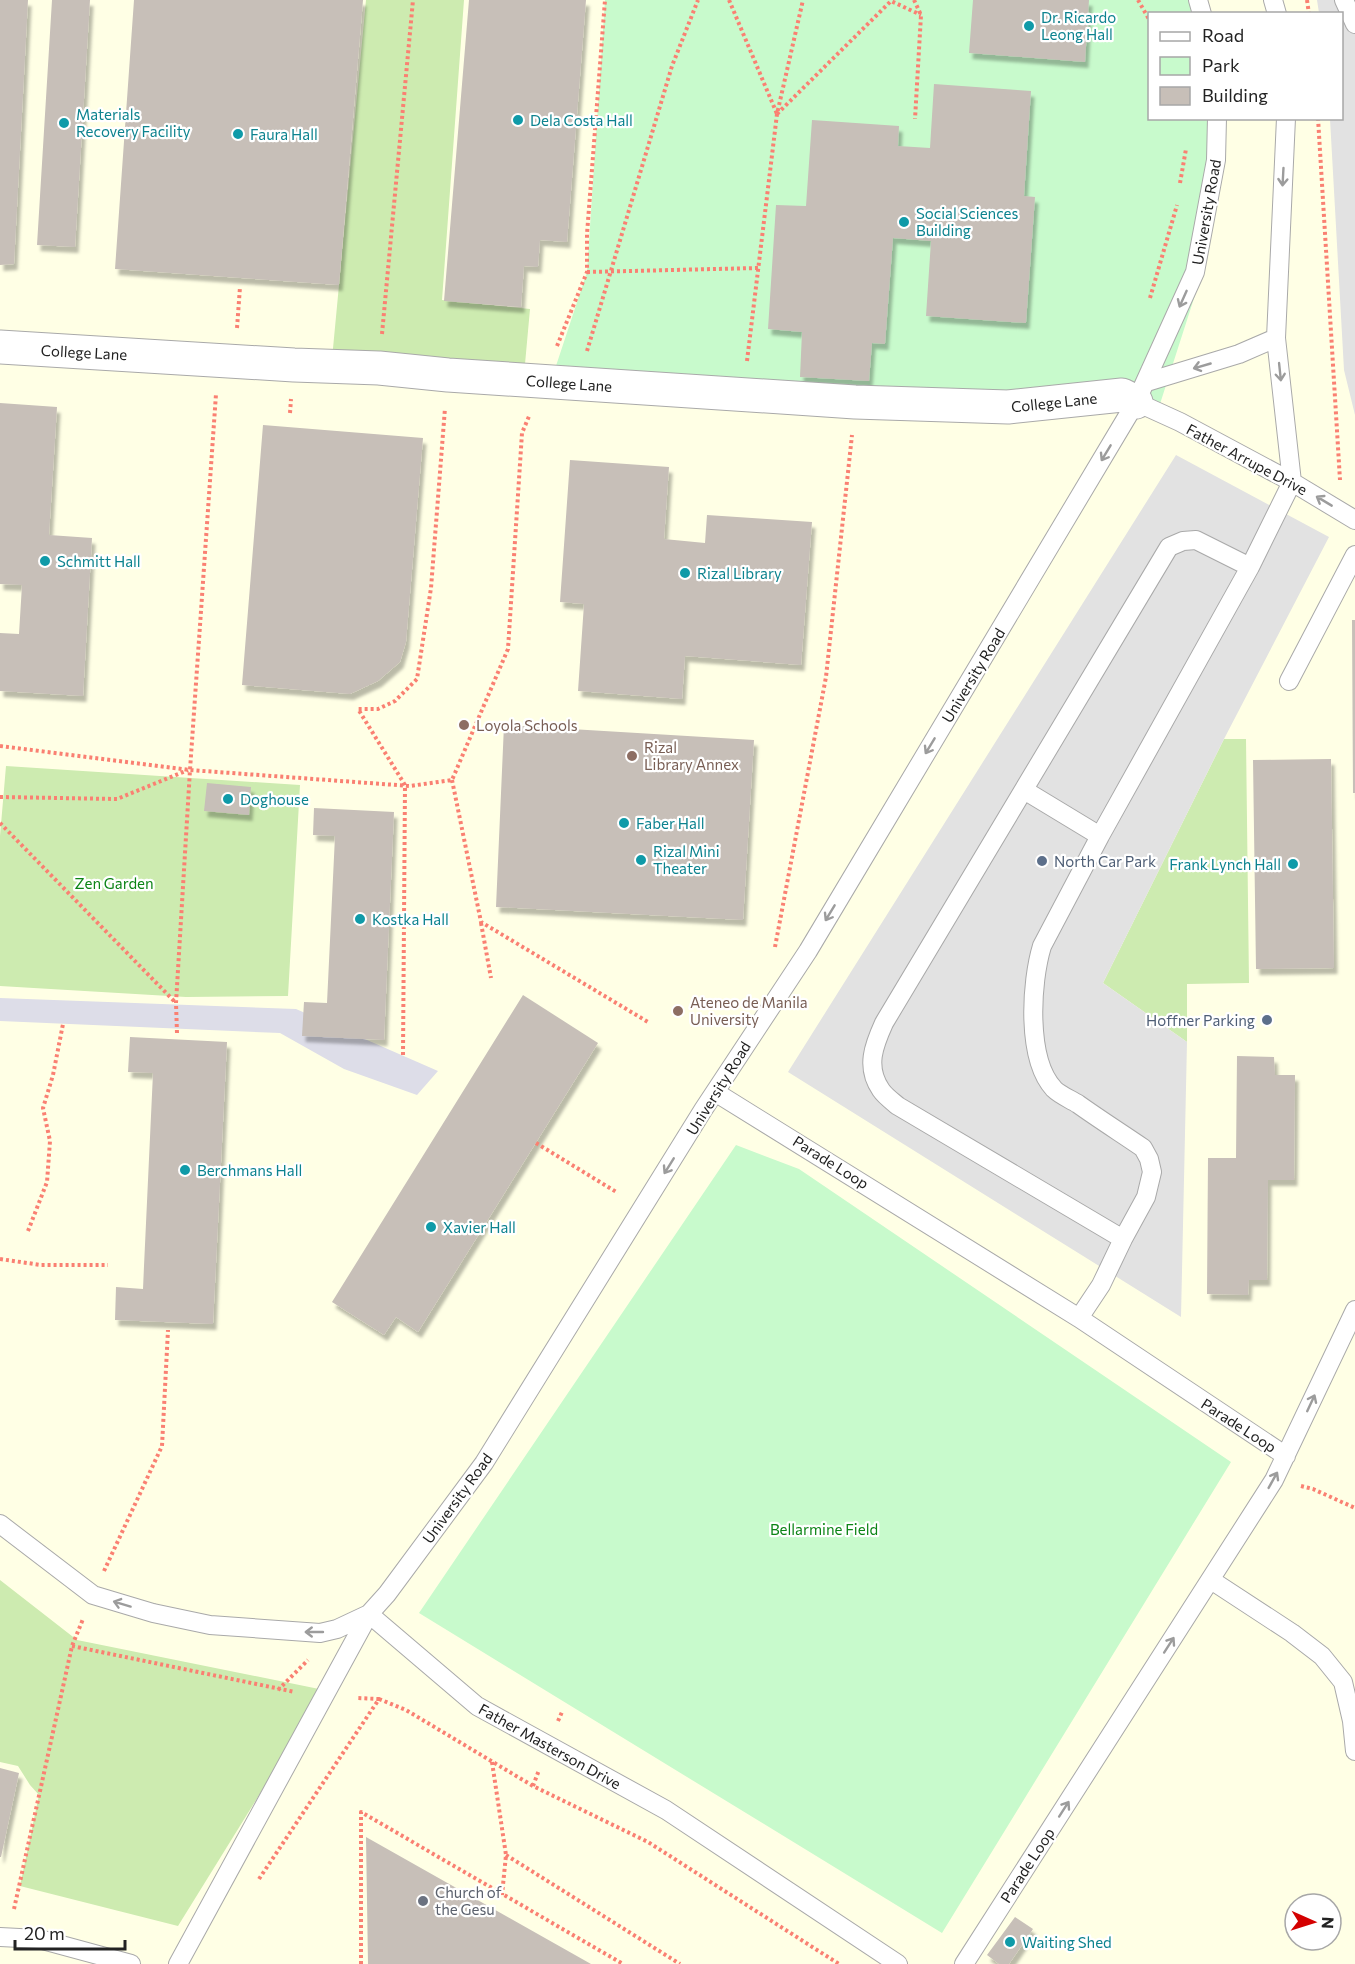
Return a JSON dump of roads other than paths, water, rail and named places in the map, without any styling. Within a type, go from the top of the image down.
[{"type":"street","name":"College Lane","points":[[0,347],[379,368],[448,375],[855,402],[1008,407],[1142,392]]},
{"type":"lane","points":[[1344,0],[1355,24]]},
{"type":"lane","name":"University Road","points":[[178,1964],[369,1614],[387,1594],[484,1463],[715,1092],[808,951],[1142,392],[1195,272],[1216,160],[1217,120]]},
{"type":"lane","points":[[1079,1318],[1101,1285],[1146,1197],[1152,1172],[1143,1148],[1054,1089],[1037,1053],[1033,1022],[1037,964],[1042,946],[1100,836],[1250,567],[1292,482],[1276,338],[1286,120]]},
{"type":"lane","points":[[1142,392],[1276,338]]},
{"type":"lane","name":"Father Arrupe Drive","points":[[1142,392],[1180,422],[1292,482],[1349,516]]},
{"type":"lane","points":[[1123,1239],[898,1107],[880,1090],[873,1072],[873,1048],[884,1023],[1169,547],[1182,541],[1196,540],[1250,567]]},
{"type":"lane","points":[[1288,681],[1355,555]]},
{"type":"lane","points":[[1024,790],[1100,836]]},
{"type":"lane","name":"Parade Loop","points":[[715,1092],[1079,1318],[1286,1456],[1274,1480],[964,1964]]},
{"type":"lane","points":[[1286,1456],[1355,1310]]},
{"type":"lane","points":[[0,1524],[93,1595],[153,1613],[210,1625],[309,1633],[337,1629],[369,1614]]},
{"type":"lane","points":[[1210,1580],[1292,1633],[1322,1656],[1343,1682],[1352,1721],[1355,1751]]},
{"type":"lane","name":"Father Masterson Drive","points":[[369,1614],[477,1706],[666,1810],[897,1964]]},
{"type":"lane","points":[[3,1936],[39,1939],[131,1964]]},
{"type":"place","name":"Dr. Ricardo Leong Hall","points":[[1029,26]]},
{"type":"place","name":"Dela Costa Hall","points":[[518,120]]},
{"type":"place","name":"Materials Recovery Facility","points":[[64,123]]},
{"type":"place","name":"Faura Hall","points":[[238,134]]},
{"type":"place","name":"Social Sciences Building","points":[[904,222]]},
{"type":"place","name":"Schmitt Hall","points":[[45,561]]},
{"type":"place","name":"Rizal Library","points":[[685,573]]},
{"type":"place","name":"Loyola Schools","points":[[464,725]]},
{"type":"place","name":"Rizal Library Annex","points":[[632,756]]},
{"type":"place","name":"Doghouse","points":[[228,799]]},
{"type":"place","name":"Faber Hall","points":[[624,823]]},
{"type":"place","name":"Rizal Mini Theater","points":[[641,860]]},
{"type":"place","name":"North Car Park","points":[[1042,861]]},
{"type":"place","name":"Frank Lynch Hall","points":[[1293,864]]},
{"type":"place","name":"Kostka Hall","points":[[360,919]]},
{"type":"place","name":"Ateneo de Manila University","points":[[678,1011]]},
{"type":"place","name":"Hoffner Parking","points":[[1267,1020]]},
{"type":"place","name":"Berchmans Hall","points":[[185,1170]]},
{"type":"place","name":"Xavier Hall","points":[[431,1227]]},
{"type":"place","name":"Church of the Gesu","points":[[423,1901]]},
{"type":"place","name":"Waiting Shed","points":[[1010,1942]]},
{"type":"park label","name":"Zen Garden","points":[[114,883]]},
{"type":"park label","name":"Bellarmine Field","points":[[824,1529]]}]
